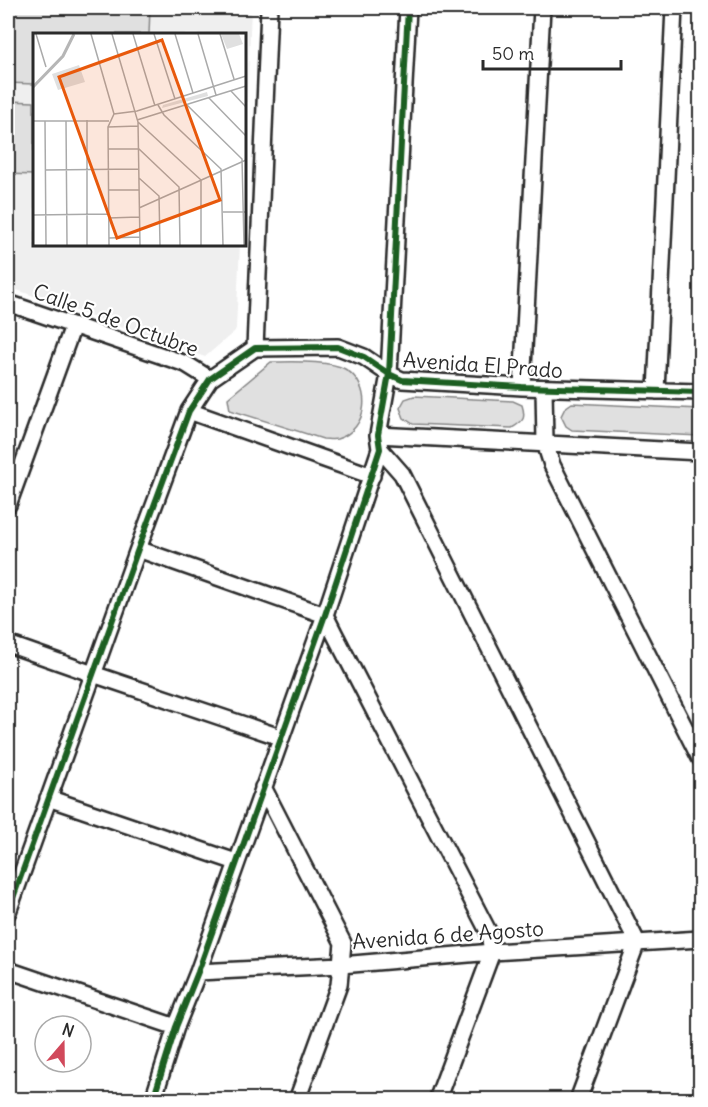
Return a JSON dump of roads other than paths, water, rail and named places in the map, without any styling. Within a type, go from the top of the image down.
[{"type":"street","points":[[8,912],[189,411],[210,379],[255,348],[269,8]]},
{"type":"street","points":[[153,1100],[176,1027],[198,972],[325,615],[372,476],[389,374],[408,8]]},
{"type":"street","points":[[522,387],[542,8]]},
{"type":"street","points":[[656,391],[674,8]]},
{"type":"street","name":"Calle 5 de Octubre","points":[[8,303],[186,364],[210,379]]},
{"type":"street","points":[[8,505],[73,326]]},
{"type":"street","name":"Avenida El Prado","points":[[255,348],[338,347],[364,357],[402,380],[544,388],[700,392]]},
{"type":"street","points":[[544,388],[545,443],[552,465],[700,758]]},
{"type":"street","points":[[189,411],[372,476]]},
{"type":"street","points":[[379,442],[545,443],[700,452]]},
{"type":"street","points":[[379,442],[402,474],[637,942],[578,1100]]},
{"type":"street","points":[[138,549],[325,615],[489,933],[492,952],[437,1100]]},
{"type":"street","points":[[8,644],[280,737]]},
{"type":"street","points":[[263,787],[343,943],[339,985],[297,1100]]},
{"type":"street","points":[[48,798],[236,862]]},
{"type":"street","name":"Avenida 6 de Agosto","points":[[198,972],[341,965],[492,952],[700,939]]},
{"type":"street","points":[[8,970],[176,1027]]}]
